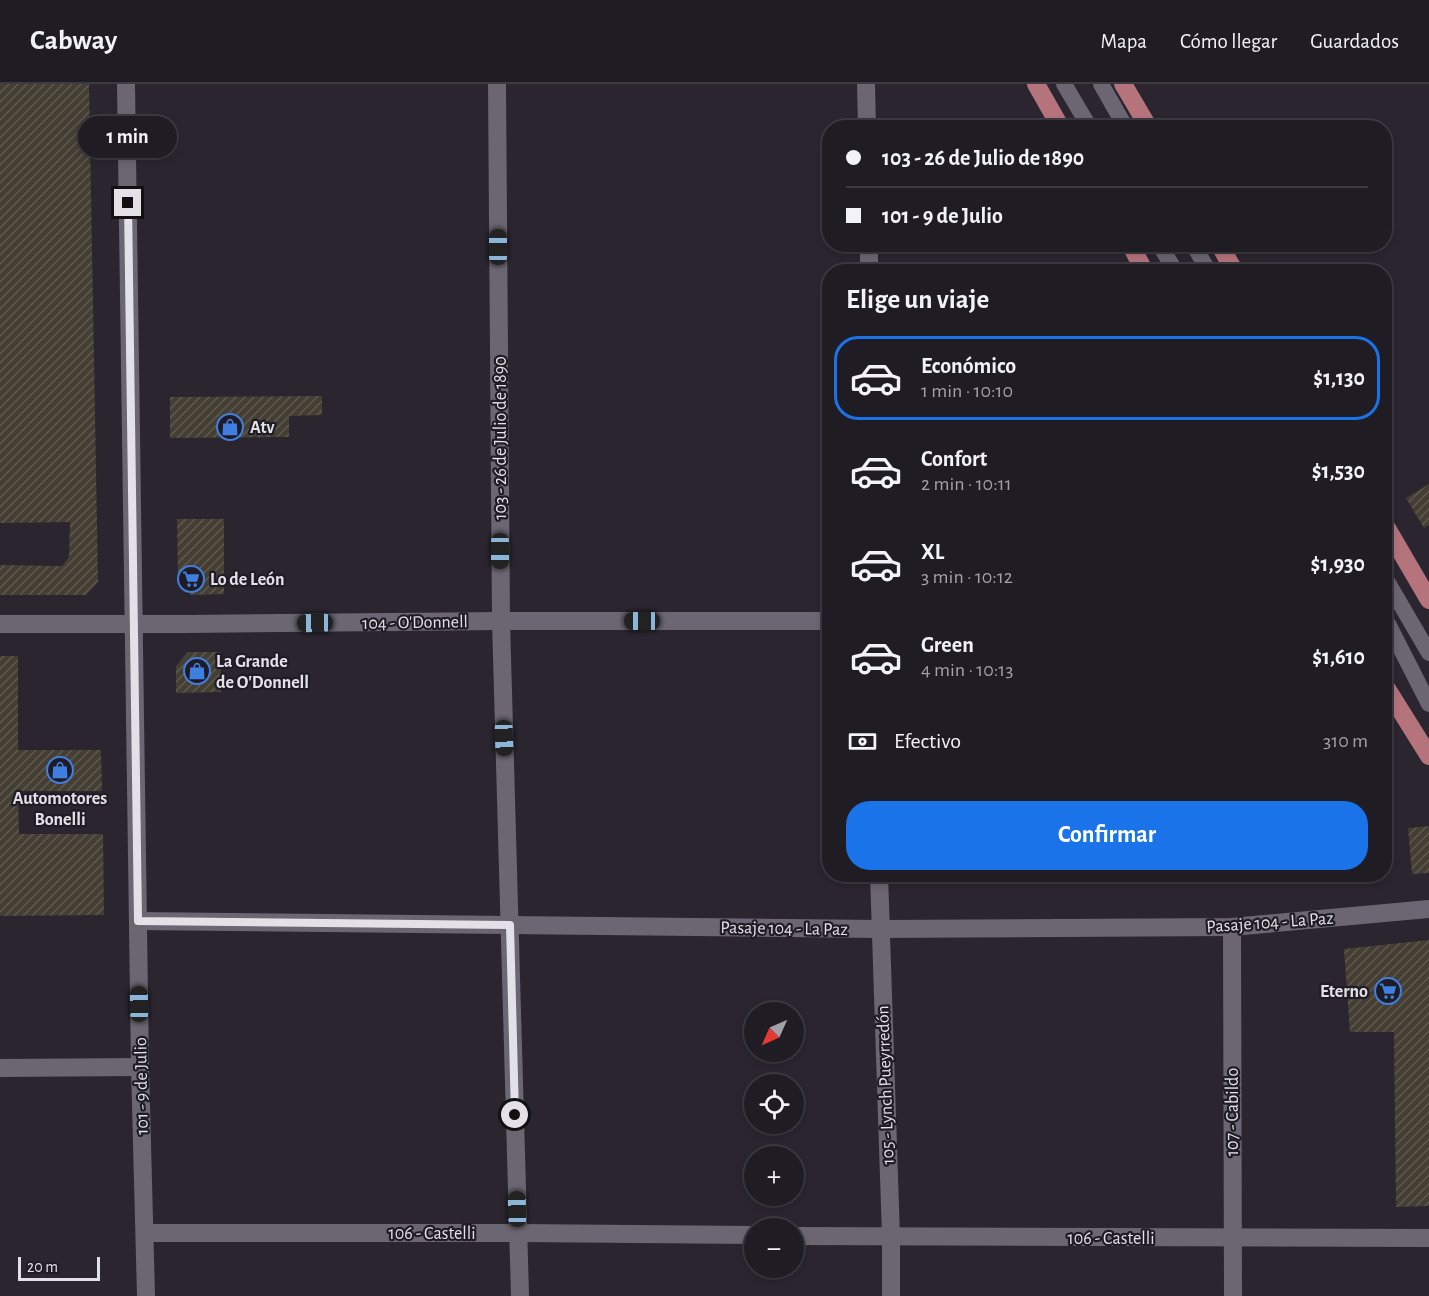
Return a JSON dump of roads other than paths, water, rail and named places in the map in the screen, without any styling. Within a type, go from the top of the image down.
[{"type":"main road","points":[[1036,84],[1056,120]]},
{"type":"main road","points":[[1123,84],[1144,120]]},
{"type":"main road","points":[[1392,537],[1429,600]]},
{"type":"main road","points":[[1392,697],[1429,756]]},
{"type":"street","name":"101 - 9 de Julio","points":[[126,84],[140,1067],[146,1296]]},
{"type":"street","name":"103 - 26 de Julio de 1890","points":[[497,84],[501,621],[520,1296]]},
{"type":"street","points":[[866,84],[867,120]]},
{"type":"street","name":"104 - O'Donnell","points":[[0,624],[822,621]]},
{"type":"street","name":"105 - Lynch Pueyrredón","points":[[879,882],[891,1296]]},
{"type":"street","name":"Pasaje 104 - La Paz","points":[[138,921],[880,929],[1232,927],[1429,909]]},
{"type":"street","name":"107 - Cabildo","points":[[1232,927],[1233,1296]]},
{"type":"street","points":[[0,1068],[140,1067]]},
{"type":"street","name":"106 - Castelli","points":[[145,1233],[744,1235]]},
{"type":"street","name":"106 - Castelli","points":[[804,1236],[1429,1238]]},
{"type":"lane","points":[[1064,84],[1085,120]]},
{"type":"lane","points":[[1101,84],[1121,120]]},
{"type":"lane","points":[[1392,590],[1429,652]]},
{"type":"lane","points":[[1392,632],[1429,704]]},
{"type":"place","name":"Atv","points":[[230,427]]},
{"type":"place","name":"Lo de León","points":[[191,579]]},
{"type":"place","name":"La Grande de O'Donnell","points":[[197,671]]},
{"type":"place","name":"Automotores Bonelli","points":[[60,770]]},
{"type":"place","name":"Eterno","points":[[1388,991]]}]
